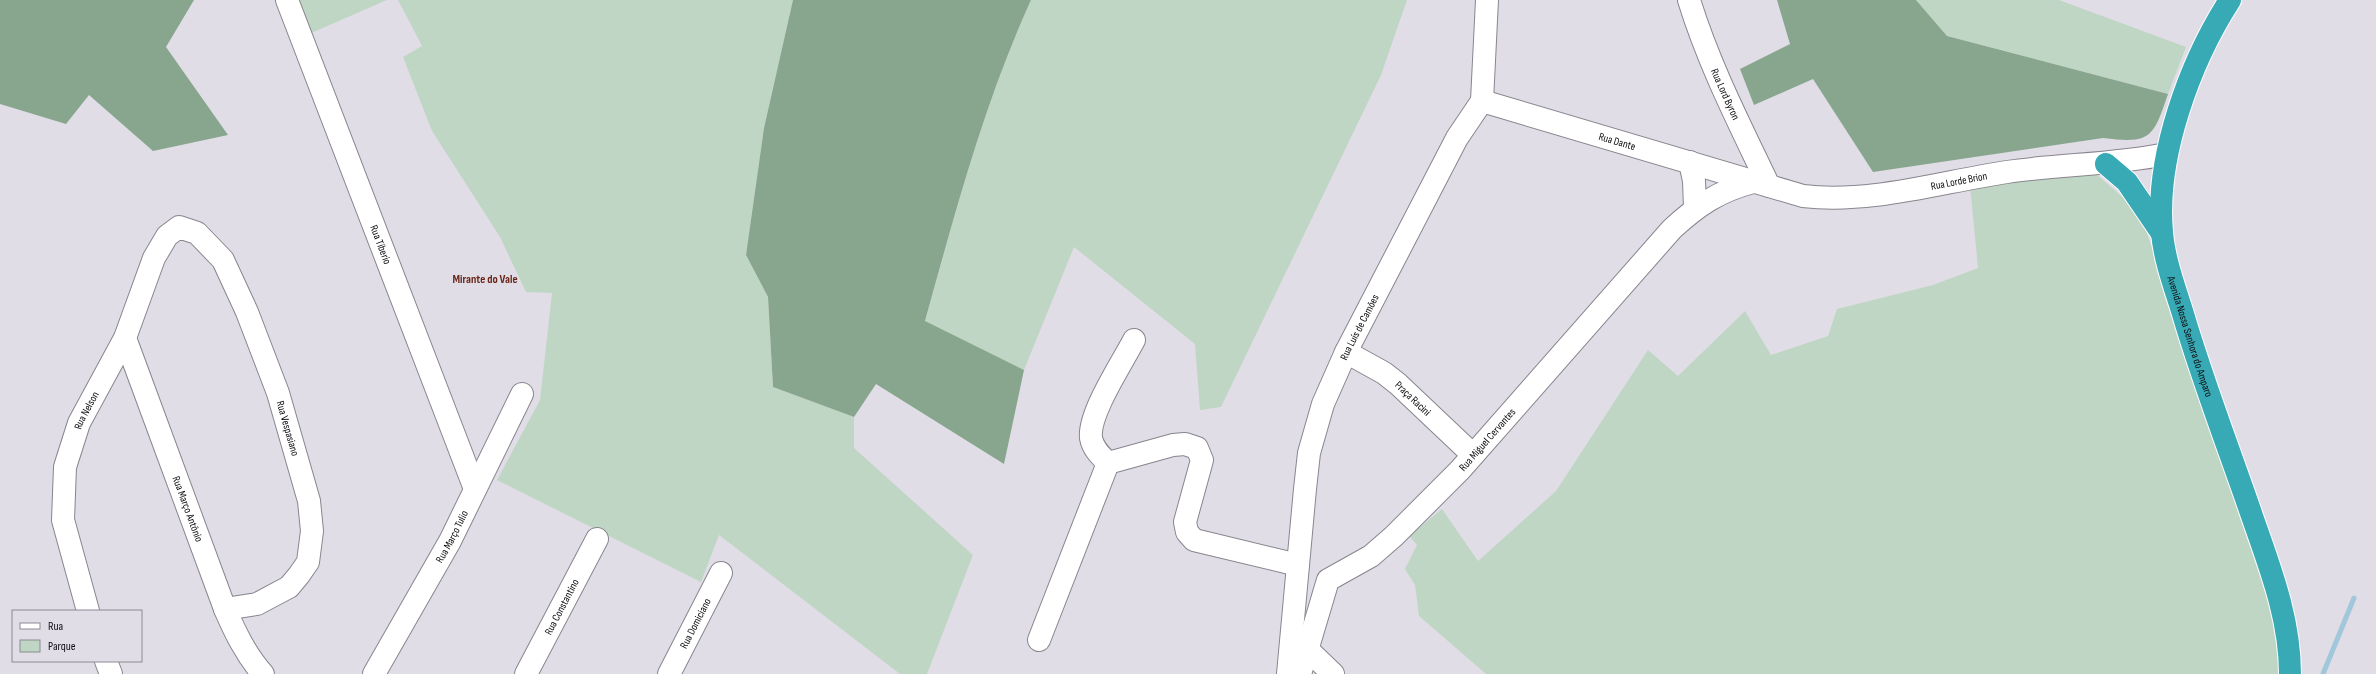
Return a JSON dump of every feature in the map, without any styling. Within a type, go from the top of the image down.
[{"type":"highway","name":"Avenida Nossa Senhora do Amparo","points":[[2230,0],[2192,73],[2166,154],[2162,232],[2172,279],[2197,363],[2275,581],[2290,645],[2290,674]]},
{"type":"highway","points":[[2106,164],[2127,182],[2162,232]]},
{"type":"street","name":"Rua Tiberio","points":[[287,0],[475,489]]},
{"type":"street","points":[[1482,101],[1487,0]]},
{"type":"street","name":"Rua Lord Byron","points":[[1689,0],[1697,26],[1761,184]]},
{"type":"street","name":"Rua Dante","points":[[1482,101],[1761,184]]},
{"type":"street","name":"Rua Luís de Camões","points":[[1288,674],[1309,453],[1323,404],[1346,352],[1457,138],[1482,101]]},
{"type":"street","name":"Rua Lorde Brion","points":[[1761,184],[1803,196],[1840,198],[1875,194],[2007,172],[2062,166],[2106,164],[2166,154]]},
{"type":"street","points":[[1690,162],[1694,181],[1695,208]]},
{"type":"street","name":"Rua Miguel Cervantes","points":[[1300,674],[1328,580],[1371,556],[1394,536],[1473,455],[1672,229],[1695,208],[1723,192],[1761,184]]},
{"type":"street","name":"Rua Nelson","points":[[88,610],[63,520],[65,467],[79,423],[125,338],[154,258],[167,236],[179,227]]},
{"type":"street","name":"Rua Vespasiano","points":[[179,227],[197,233],[208,243],[222,260],[229,273],[247,312],[278,393],[309,501],[312,531],[308,562],[299,575],[289,587],[257,604],[225,609]]},
{"type":"street","name":"Rua Março Antônio","points":[[125,338],[225,609],[254,664],[263,674]]},
{"type":"street","points":[[1108,464],[1097,453],[1091,439],[1092,422],[1134,340]]},
{"type":"street","name":"Praça Racini","points":[[1346,352],[1384,373],[1398,384],[1473,455]]},
{"type":"street","name":"Rua Março Tulio","points":[[374,674],[450,541],[522,394]]},
{"type":"street","points":[[1108,464],[1174,445],[1185,444],[1196,448],[1200,453],[1202,460],[1185,522],[1187,532],[1194,540],[1298,565]]},
{"type":"street","points":[[1039,640],[1108,464]]},
{"type":"street","name":"Rua Constantino","points":[[526,674],[597,539]]},
{"type":"street","name":"Rua Domiciano","points":[[669,674],[721,573]]},
{"type":"street","points":[[1308,650],[1333,674]]},
{"type":"street","points":[[106,662],[111,674]]},
{"type":"green space","points":[[0,0],[194,0],[166,47],[228,135],[153,151],[89,95],[66,124],[0,104]]},
{"type":"green space","points":[[296,0],[387,0],[309,34]]},
{"type":"green space","points":[[398,0],[793,0],[764,128],[746,255],[768,297],[773,387],[854,417],[854,448],[973,555],[927,674],[900,674],[719,535],[701,582],[497,480],[540,400],[552,293],[526,292],[500,237],[432,131],[403,57],[422,46]]},
{"type":"green space","points":[[793,0],[1031,0],[1014,39],[985,118],[959,199],[925,321],[1024,370],[1004,464],[876,384],[854,417],[773,387],[768,297],[746,255],[764,128]]},
{"type":"green space","points":[[1031,0],[1407,0],[1381,75],[1221,407],[1200,410],[1195,344],[1074,247],[1024,370],[925,322],[959,199],[985,118],[1014,39]]},
{"type":"green space","points":[[1777,0],[1916,0],[1947,36],[2168,94],[2163,109],[2153,129],[2148,135],[2141,138],[2119,140],[2103,138],[1873,172],[1813,79],[1754,105],[1740,69],[1790,44]]},
{"type":"green space","points":[[1916,0],[2059,0],[2186,47],[2168,94],[1947,36]]},
{"type":"green space","points":[[2096,174],[2133,206],[2147,233],[2270,594],[2278,631],[2279,674],[1486,674],[1419,616],[1415,585],[1405,569],[1417,545],[1409,536],[1442,509],[1478,561],[1556,491],[1648,350],[1678,376],[1745,311],[1771,355],[1828,336],[1837,309],[1933,285],[1978,268],[1970,186]]},
{"type":"waterway","points":[[2323,674],[2354,598]]},
{"type":"district","name":"Mirante do Vale","points":[[485,279]]}]
